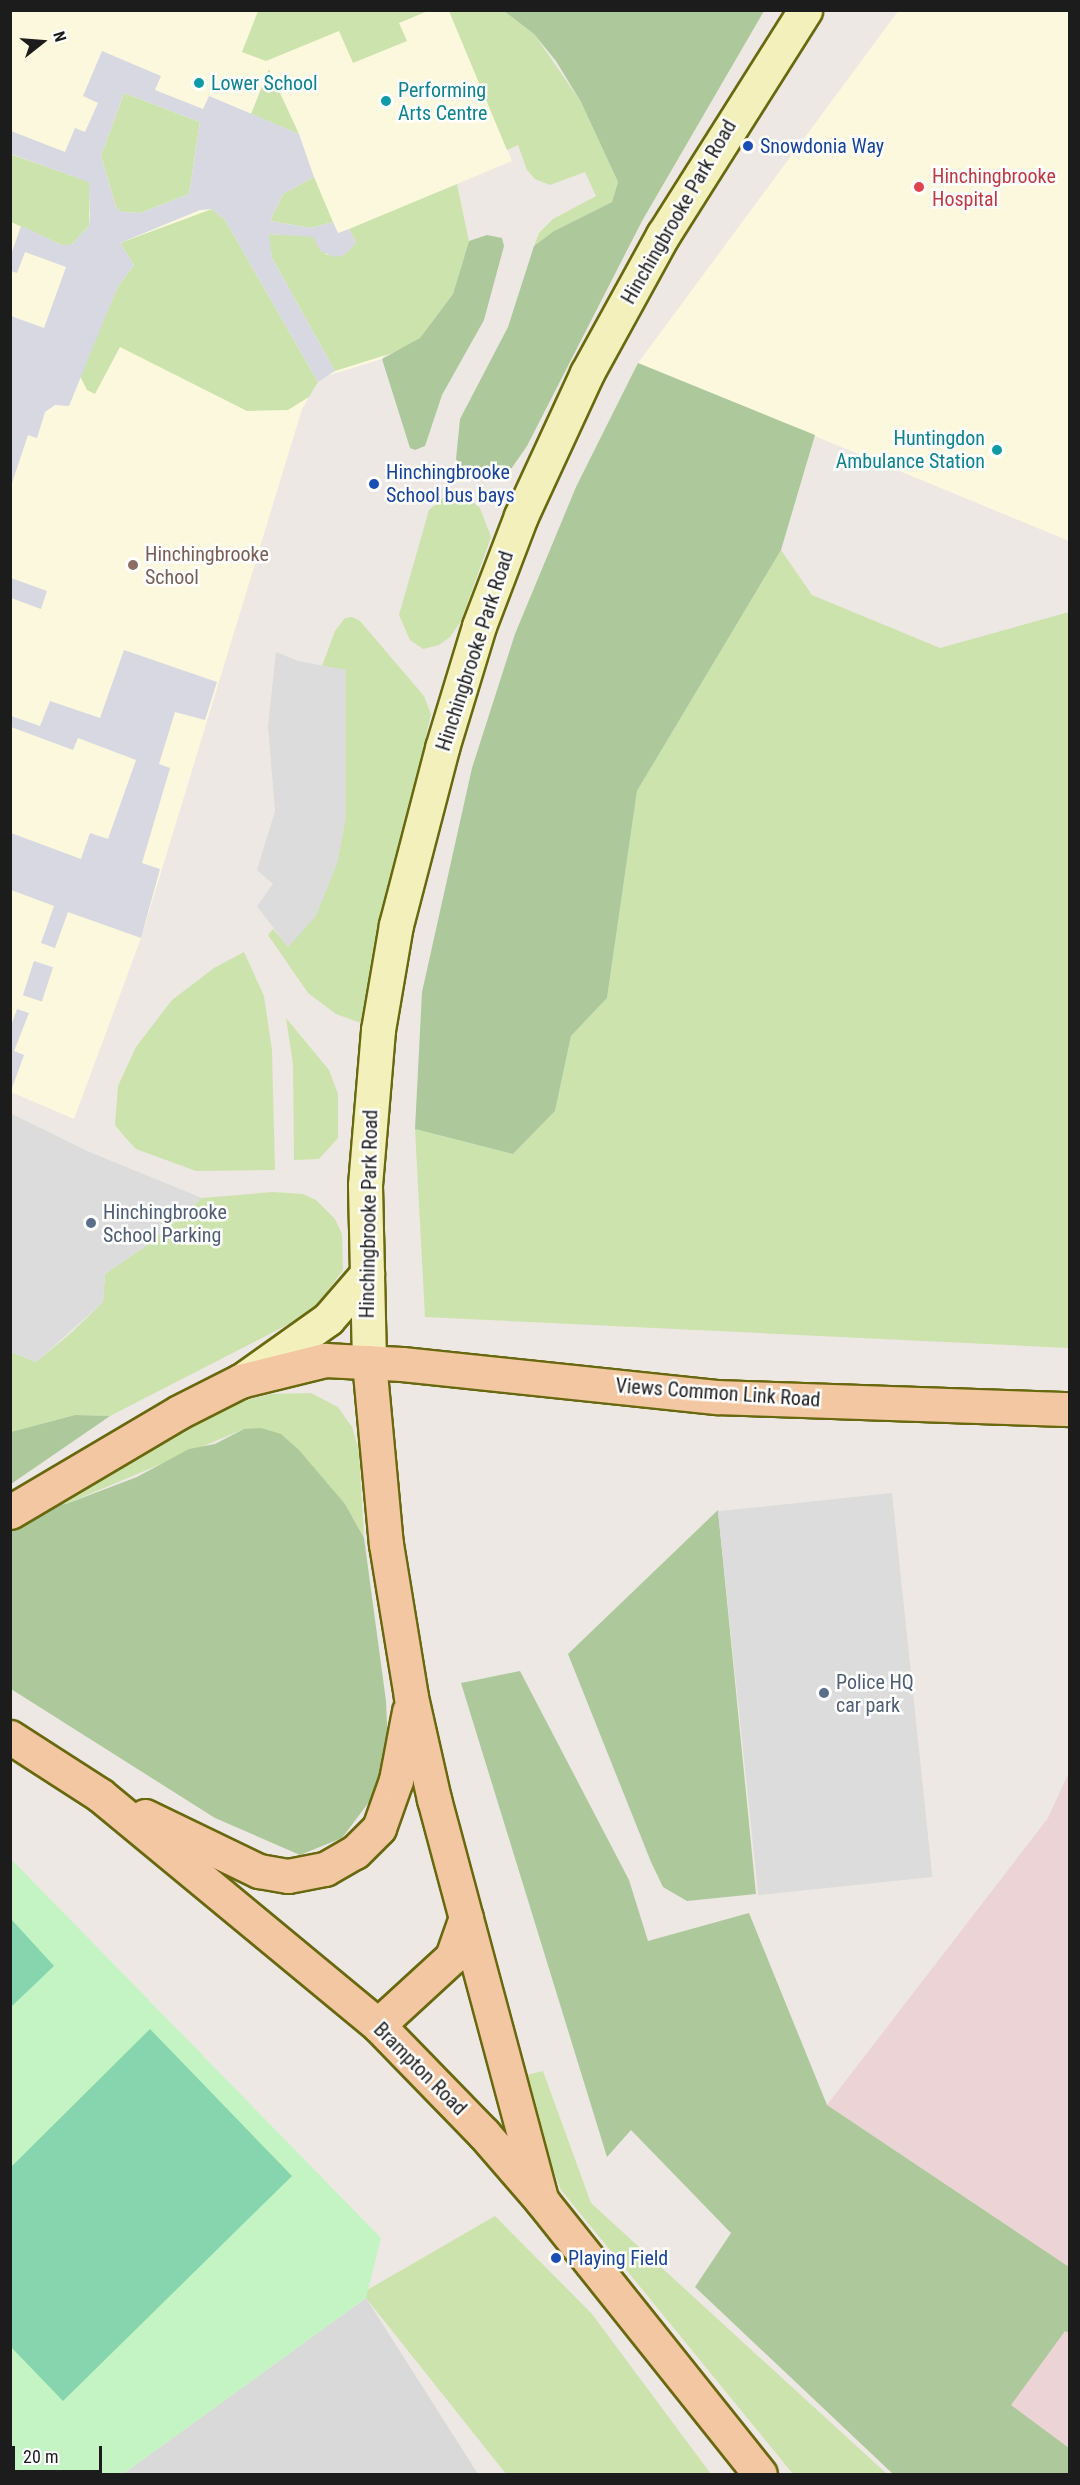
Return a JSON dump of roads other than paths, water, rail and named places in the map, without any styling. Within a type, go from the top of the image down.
[{"type":"main road","points":[[10,1512],[178,1412],[240,1381],[325,1360],[369,1362]]},
{"type":"main road","name":"Views Common Link Road","points":[[369,1362],[718,1397],[1070,1408]]},
{"type":"main road","name":"Hinchingbrooke Park Road","points":[[369,1362],[386,1544],[411,1697]]},
{"type":"main road","points":[[100,1795],[259,1871],[288,1876],[325,1869],[355,1852],[379,1828],[396,1780],[411,1697]]},
{"type":"main road","points":[[411,1697],[466,1917],[542,2201]]},
{"type":"main road","name":"Brampton Road","points":[[10,1737],[100,1795],[378,2025],[484,2134],[542,2201],[760,2475]]},
{"type":"main road","points":[[378,2025],[452,1957],[466,1917]]},
{"type":"street","name":"Hinchingbrooke Park Road","points":[[369,1362],[367,1128],[378,1030],[396,926],[447,728],[479,626],[521,516],[587,373],[663,235],[805,10]]},
{"type":"street","points":[[240,1381],[328,1319],[367,1274]]},
{"type":"place","name":"Lower School","points":[[199,83]]},
{"type":"place","name":"Performing Arts Centre","points":[[386,101]]},
{"type":"place","name":"Snowdonia Way","points":[[748,146]]},
{"type":"place","name":"Hinchingbrooke Hospital","points":[[919,187]]},
{"type":"place","name":"Huntingdon Ambulance Station","points":[[997,450]]},
{"type":"place","name":"Hinchingbrooke School bus bays","points":[[374,484]]},
{"type":"place","name":"Hinchingbrooke School","points":[[133,565]]},
{"type":"place","name":"Hinchingbrooke School Parking","points":[[91,1223]]},
{"type":"place","name":"Police HQ car park","points":[[824,1693]]},
{"type":"place","name":"Playing Field","points":[[556,2258]]}]
